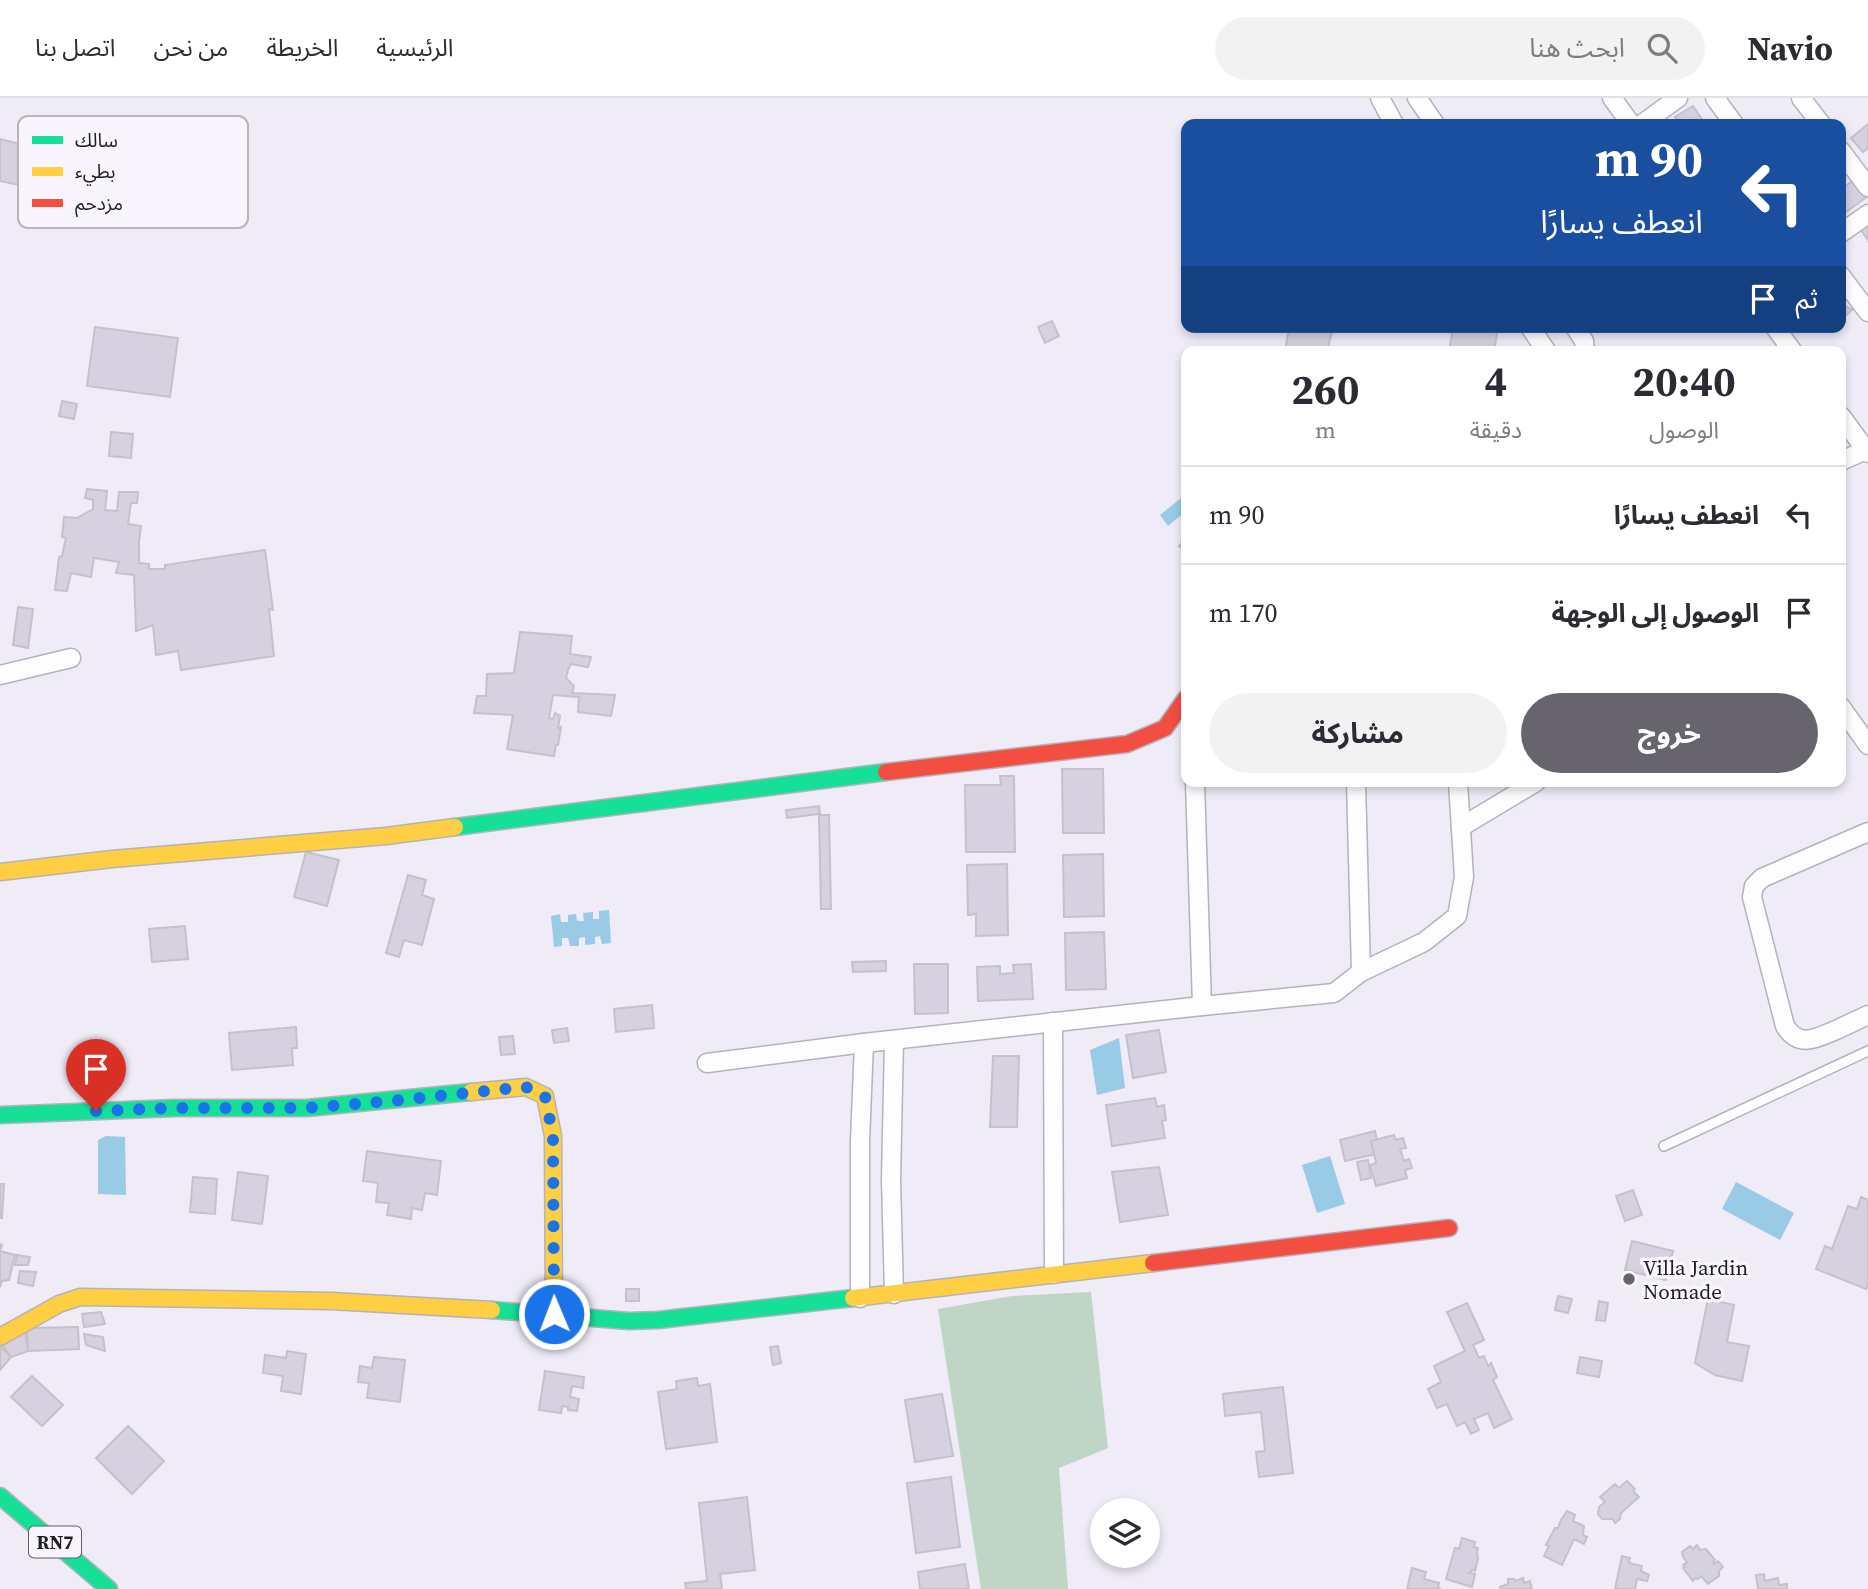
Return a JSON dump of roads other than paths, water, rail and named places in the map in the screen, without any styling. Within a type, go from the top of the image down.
[{"type":"street","points":[[1380,98],[1391,119]]},
{"type":"street","points":[[1417,98],[1432,119]]},
{"type":"street","points":[[1612,98],[1627,119]]},
{"type":"street","points":[[1649,119],[1678,98]]},
{"type":"street","points":[[1715,98],[1730,119]]},
{"type":"street","points":[[1801,98],[1817,119]]},
{"type":"street","points":[[1846,158],[1868,187]]},
{"type":"street","points":[[1846,229],[1868,214]]},
{"type":"street","points":[[1846,283],[1868,312]]},
{"type":"street","points":[[1846,423],[1859,441],[1846,455]]},
{"type":"street","points":[[0,675],[71,658]]},
{"type":"street","points":[[0,872],[112,859],[386,836],[826,779],[1127,744],[1166,728],[1181,711]]},
{"type":"street","points":[[1846,714],[1868,745]]},
{"type":"street","points":[[1195,787],[1202,1006]]},
{"type":"street","points":[[1356,787],[1361,972]]},
{"type":"street","points":[[707,1063],[864,1043],[1334,993],[1361,972],[1424,942],[1457,916],[1464,877],[1458,787]]},
{"type":"street","points":[[1461,827],[1528,787]]},
{"type":"street","points":[[1868,832],[1762,878],[1754,886],[1752,897],[1788,1031],[1799,1039],[1813,1040],[1868,1015]]},
{"type":"street","points":[[1053,1023],[1054,1274]]},
{"type":"street","points":[[894,1040],[891,1136],[894,1294]]},
{"type":"street","points":[[860,1298],[860,1141],[864,1043]]},
{"type":"street","points":[[0,1115],[175,1108],[306,1108],[526,1087],[545,1096],[553,1136],[554,1314]]},
{"type":"street","points":[[860,1141],[891,1136]]},
{"type":"street","points":[[0,1337],[59,1304],[80,1297],[331,1301],[629,1321],[658,1320],[1449,1228]]},
{"type":"street","name":"RN7","points":[[0,1496],[109,1589]]},
{"type":"lane","points":[[1664,1146],[1868,1051]]},
{"type":"water","points":[[1181,498],[1181,515],[1168,526],[1160,515]]},
{"type":"water","points":[[609,910],[611,943],[602,944],[600,936],[595,937],[595,944],[585,945],[585,937],[579,938],[579,946],[570,946],[568,938],[562,938],[562,946],[554,947],[551,916],[560,914],[561,922],[568,922],[568,915],[576,914],[577,921],[584,921],[583,913],[593,912],[593,919],[599,919],[599,911]]},
{"type":"water","points":[[1119,1038],[1125,1088],[1097,1095],[1090,1050]]},
{"type":"water","points":[[106,1136],[125,1137],[126,1195],[98,1194],[98,1140]]},
{"type":"water","points":[[1330,1156],[1345,1204],[1317,1213],[1302,1165]]},
{"type":"water","points":[[1736,1182],[1794,1213],[1780,1240],[1722,1209]]},
{"type":"place","name":"Villa Jardin Nomade","points":[[1629,1279]]}]
